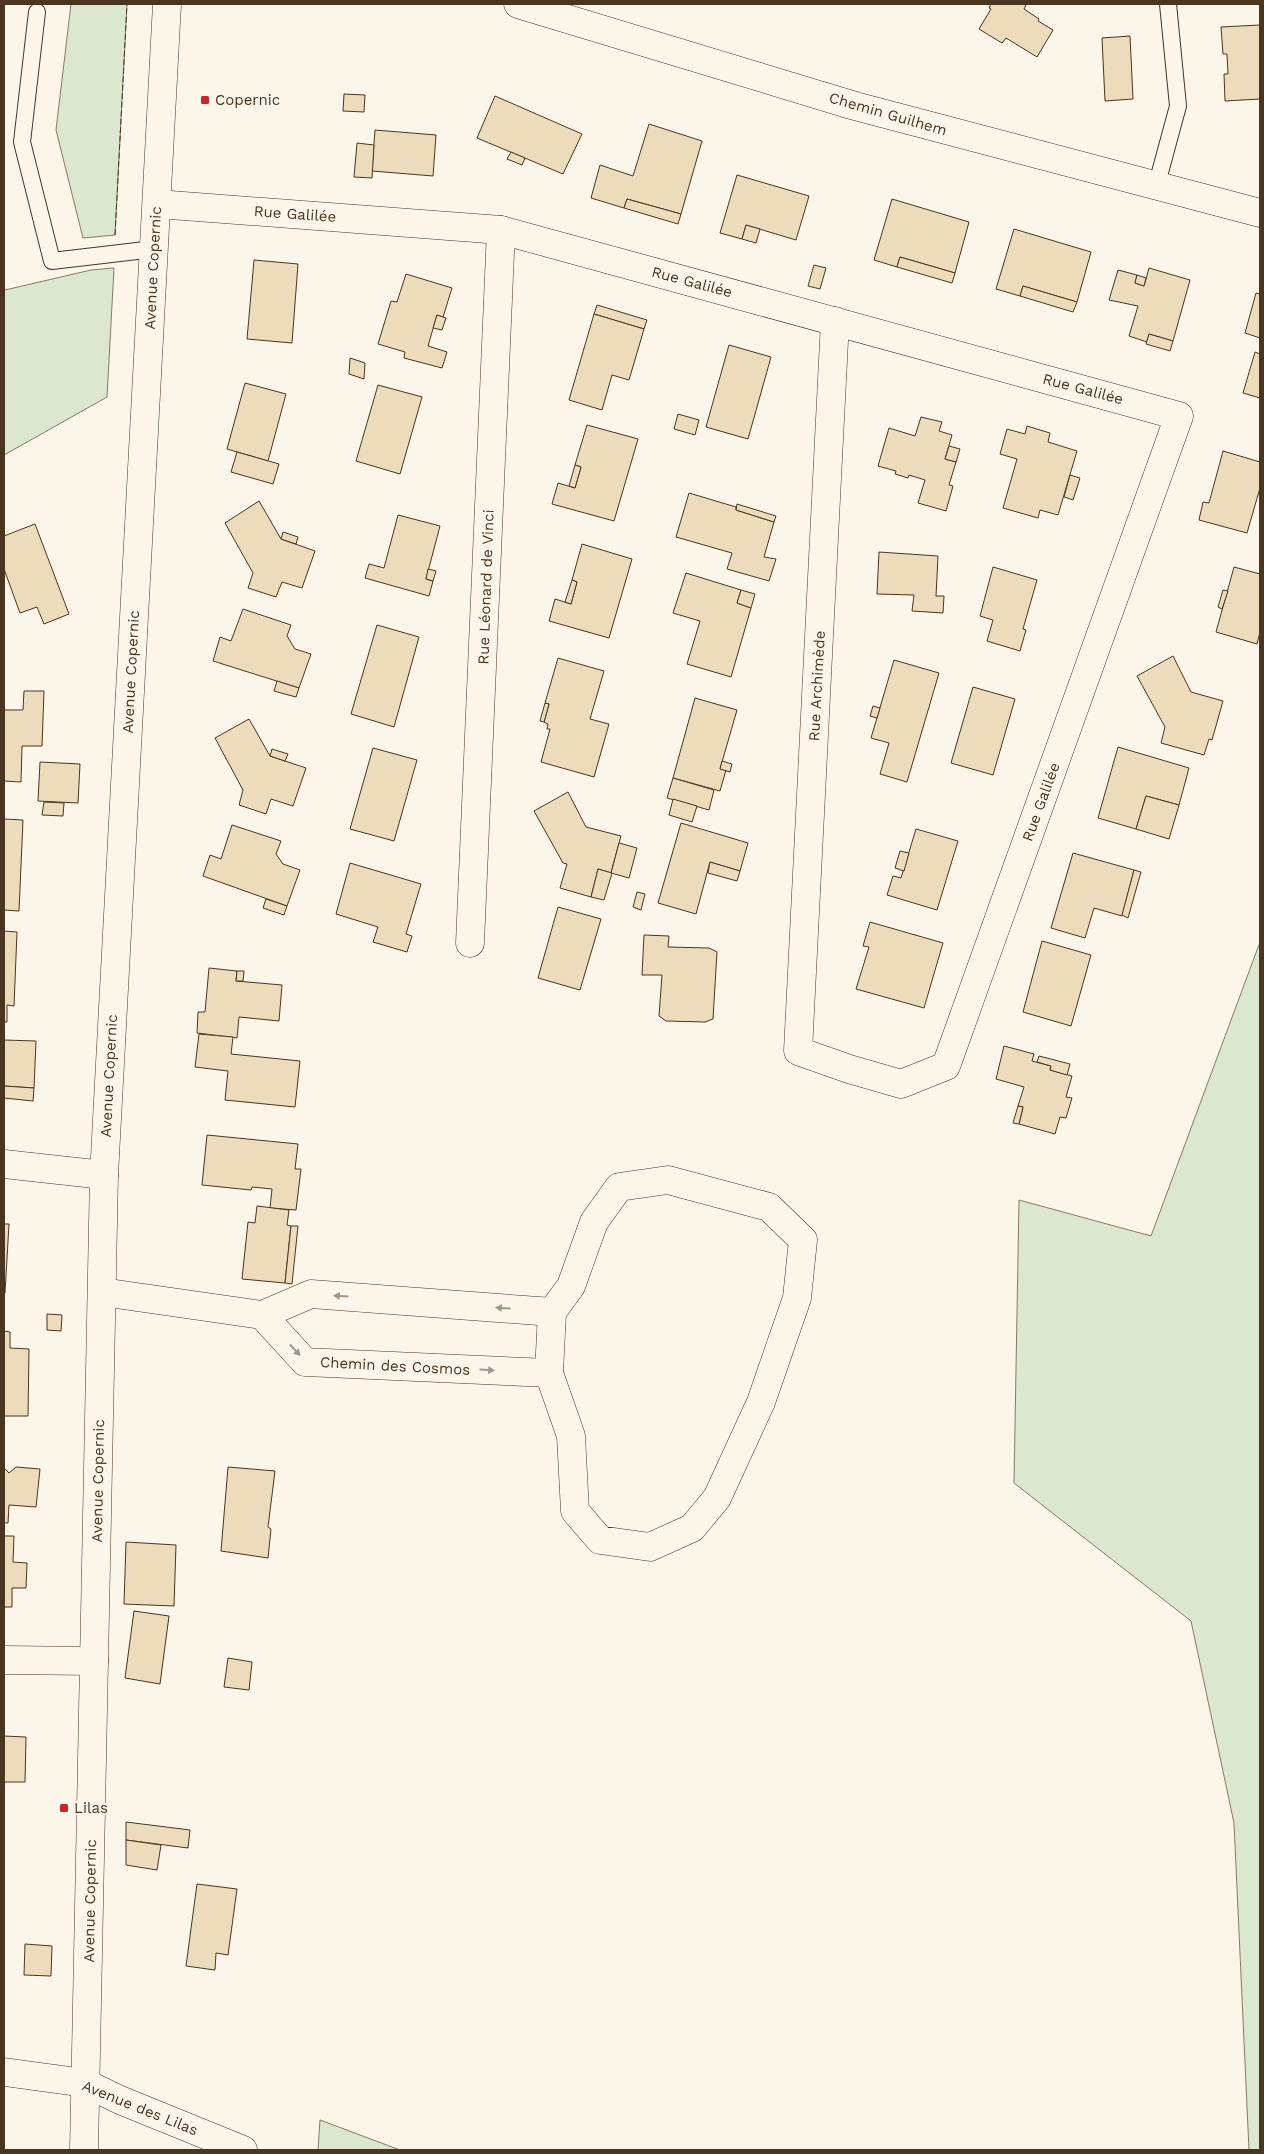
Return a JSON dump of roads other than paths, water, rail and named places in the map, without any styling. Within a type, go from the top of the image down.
[{"type":"street","name":"Avenue Copernic","points":[[84,2150],[104,1174],[167,4]]},
{"type":"street","name":"Chemin Guilhem","points":[[518,4],[855,106],[1260,213]]},
{"type":"street","name":"Rue Galilée","points":[[157,204],[501,230],[1179,416],[946,1066],[901,1084],[849,1069],[798,1051]]},
{"type":"street","name":"Rue Léonard de Vinci","points":[[470,943],[501,230]]},
{"type":"street","name":"Rue Archimède","points":[[798,1051],[835,321]]},
{"type":"street","points":[[4,1164],[104,1174]]},
{"type":"street","points":[[668,1180],[768,1207],[803,1240],[797,1298],[761,1402],[717,1498],[692,1528],[650,1547],[600,1540],[575,1511],[571,1436],[549,1373],[552,1312],[570,1286],[594,1222],[619,1186],[668,1180]]},
{"type":"street","points":[[102,1292],[262,1315],[311,1294],[552,1312]]},
{"type":"street","name":"Chemin des Cosmos","points":[[262,1315],[306,1362],[549,1373]]},
{"type":"street","points":[[4,1660],[94,1660]]},
{"type":"street","name":"Avenue des Lilas","points":[[4,2072],[85,2083],[120,2100],[243,2150]]},
{"type":"lane","points":[[1156,186],[1178,106],[1168,4]]},
{"type":"lane","points":[[37,12],[22,142],[52,261],[154,249]]},
{"type":"place","name":"Copernic","points":[[205,100]]},
{"type":"place","name":"Lilas","points":[[64,1808]]}]
